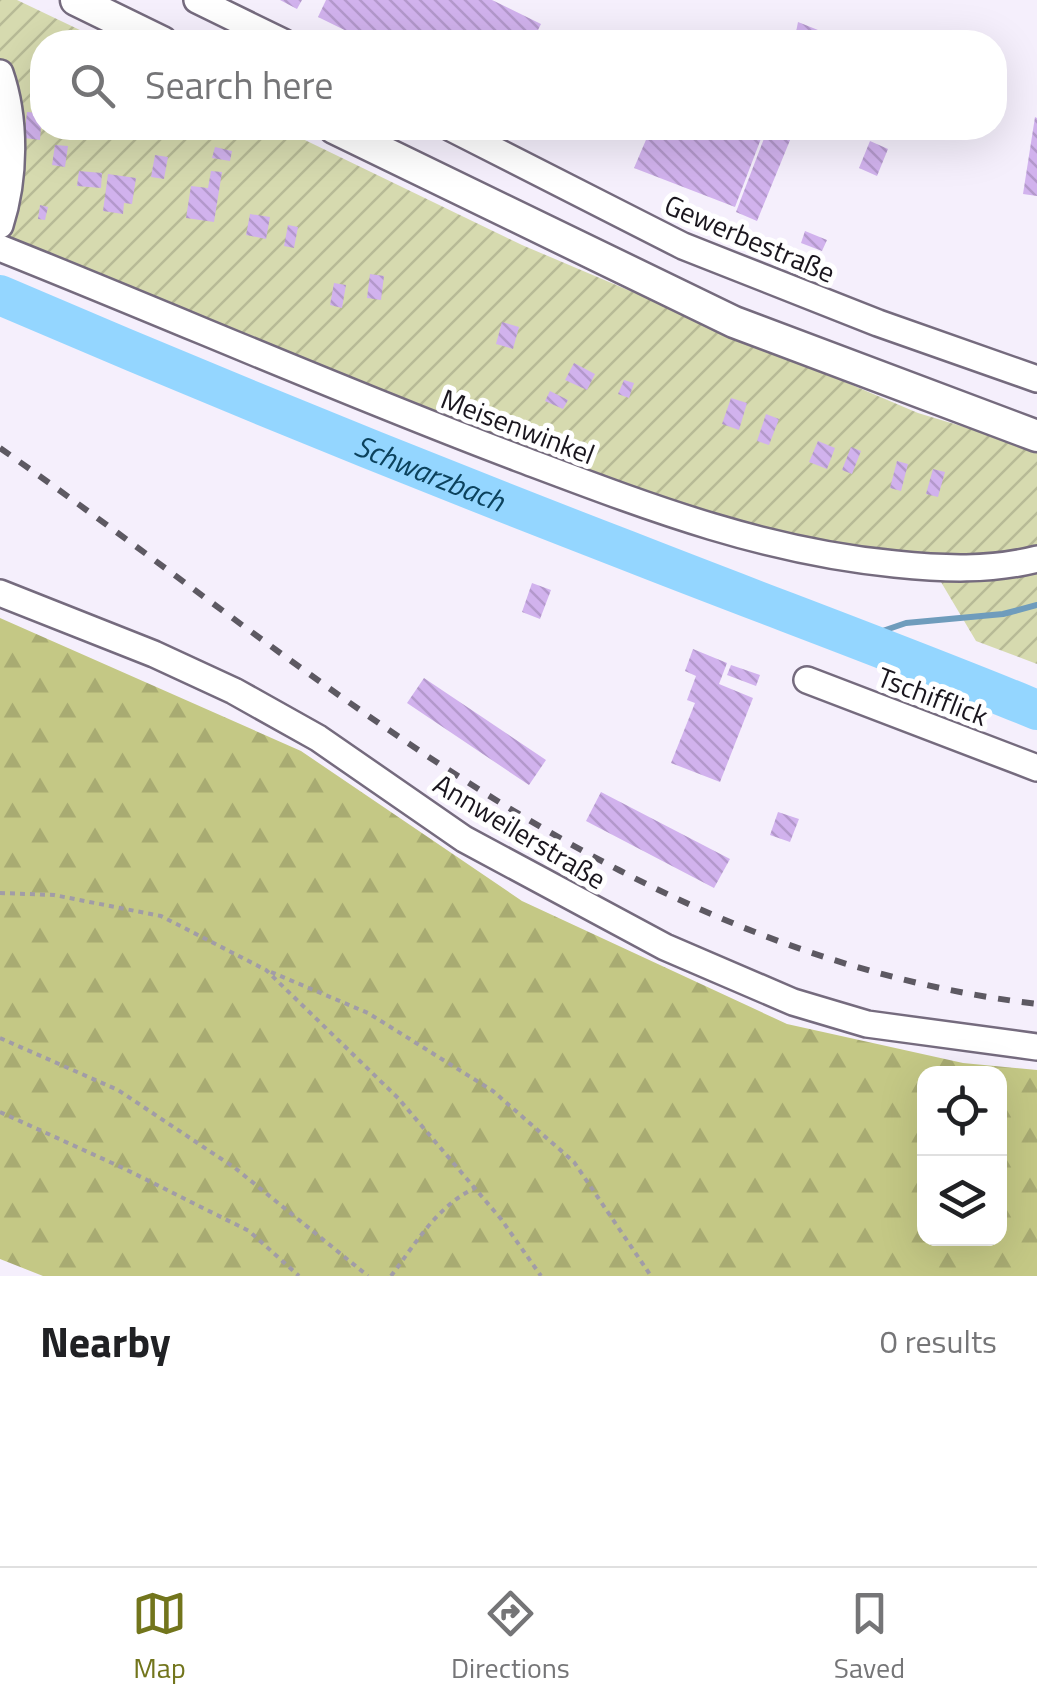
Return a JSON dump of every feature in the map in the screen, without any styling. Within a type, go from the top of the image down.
[{"type":"main road","points":[[76,0],[137,30]]},
{"type":"main road","points":[[359,140],[734,322],[1037,436]]},
{"type":"street","points":[[198,0],[258,30]]},
{"type":"street","points":[[0,73],[11,121],[0,225]]},
{"type":"street","name":"Gewerbestraße","points":[[475,140],[683,246],[878,323],[1037,379]]},
{"type":"street","name":"Meisenwinkel","points":[[0,248],[419,421],[720,531],[841,558],[939,568],[989,568],[1037,559]]},
{"type":"street","name":"Annweilerstraße","points":[[0,593],[234,690],[318,738],[464,839],[683,955],[793,1002],[867,1024],[1037,1047]]},
{"type":"street","name":"Tschifflick","points":[[807,680],[1037,768]]},
{"type":"path","points":[[0,893],[54,895],[162,916],[266,970],[368,1014],[493,1091],[574,1162],[651,1276]]},
{"type":"path","points":[[266,970],[398,1098],[475,1188],[541,1276]]},
{"type":"path","points":[[0,1038],[118,1090],[236,1168],[368,1276]]},
{"type":"path","points":[[0,1112],[248,1231],[299,1276]]},
{"type":"path","points":[[391,1276],[439,1213],[475,1188]]},
{"type":"green space","points":[[0,0],[17,0],[80,30],[30,30],[30,140],[305,140],[522,245],[918,413],[1037,449],[1037,664],[976,641],[941,582],[868,572],[0,260]]},
{"type":"green space","points":[[0,618],[301,751],[522,901],[787,1024],[963,1063],[995,1066],[917,1066],[917,1246],[1007,1246],[1007,1067],[1037,1070],[1037,1276],[43,1276],[0,1259]]},
{"type":"building","points":[[280,0],[302,0],[297,9]]},
{"type":"building","points":[[326,0],[492,0],[541,24],[538,30],[345,30],[318,17]]},
{"type":"building","points":[[798,22],[818,30],[796,30]]},
{"type":"building","points":[[27,112],[30,112],[30,139],[24,138]]},
{"type":"building","points":[[1037,118],[1037,196],[1023,194]]},
{"type":"building","points":[[646,140],[760,140],[735,207],[634,168]]},
{"type":"building","points":[[763,140],[790,140],[757,221],[736,212]]},
{"type":"building","points":[[870,141],[888,149],[877,176],[859,168]]},
{"type":"building","points":[[55,145],[68,146],[65,167],[52,165]]},
{"type":"building","points":[[215,147],[232,151],[230,161],[212,158]]},
{"type":"building","points":[[155,155],[168,157],[164,179],[151,177]]},
{"type":"building","points":[[79,171],[102,173],[101,188],[77,186]]},
{"type":"building","points":[[211,171],[222,172],[214,222],[186,218],[191,186],[208,188]]},
{"type":"building","points":[[108,174],[136,178],[132,204],[124,203],[123,214],[103,211]]},
{"type":"building","points":[[40,205],[48,207],[45,220],[38,219]]},
{"type":"building","points":[[250,214],[270,217],[266,239],[246,235]]},
{"type":"building","points":[[288,225],[298,227],[294,248],[284,246]]},
{"type":"building","points":[[805,231],[827,240],[822,251],[801,243]]},
{"type":"building","points":[[370,274],[384,276],[381,300],[367,298]]},
{"type":"building","points":[[334,283],[346,285],[342,308],[330,305]]},
{"type":"building","points":[[502,322],[519,327],[513,349],[496,344]]},
{"type":"building","points":[[574,363],[595,374],[587,390],[565,380]]},
{"type":"building","points":[[624,380],[634,383],[629,398],[618,394]]},
{"type":"building","points":[[550,391],[568,400],[563,409],[545,401]]},
{"type":"building","points":[[731,398],[747,403],[739,430],[722,424]]},
{"type":"building","points":[[766,414],[779,419],[769,445],[757,441]]},
{"type":"building","points":[[818,441],[835,448],[827,469],[809,462]]},
{"type":"building","points":[[851,447],[861,451],[852,474],[842,470]]},
{"type":"building","points":[[897,461],[908,464],[901,491],[890,488]]},
{"type":"building","points":[[933,469],[945,472],[938,497],[926,494]]},
{"type":"building","points":[[532,583],[551,590],[540,619],[522,612]]},
{"type":"building","points":[[693,649],[727,663],[719,684],[753,698],[720,782],[671,763],[695,703],[687,700],[696,676],[685,671]]},
{"type":"building","points":[[731,665],[760,675],[756,686],[727,675]]},
{"type":"building","points":[[424,678],[546,760],[529,785],[407,703]]},
{"type":"building","points":[[601,792],[730,859],[714,888],[586,821]]},
{"type":"building","points":[[778,812],[799,819],[790,842],[770,835]]},
{"type":"waterway","name":"Schwarzbach","points":[[0,295],[390,457],[1037,710]]},
{"type":"waterway","name":"Schwarzbach","points":[[862,638],[906,623],[1003,614],[1037,605]]},
{"type":"railway","points":[[0,448],[363,712],[486,794],[613,867],[746,928],[886,975],[1037,1004]]}]
